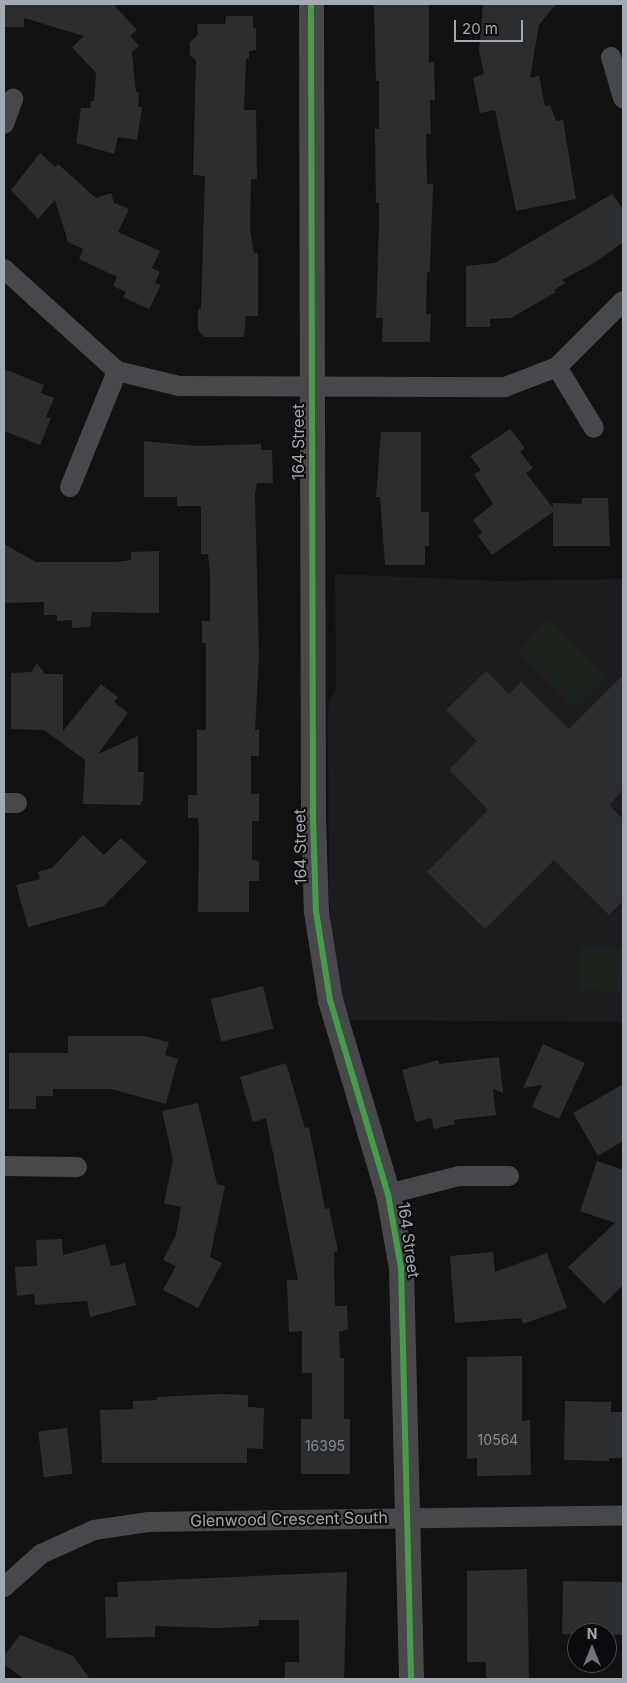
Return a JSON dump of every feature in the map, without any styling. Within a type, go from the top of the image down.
[{"type":"street","name":"164 Street","points":[[311,4],[316,912],[330,1000],[388,1194],[402,1268],[409,1516],[411,1679]]},
{"type":"street","points":[[611,57],[623,98]]},
{"type":"street","points":[[4,124],[13,99]]},
{"type":"street","points":[[4,269],[117,371],[179,386],[505,387],[557,367],[623,301]]},
{"type":"street","points":[[557,367],[594,428]]},
{"type":"street","points":[[70,487],[117,371]]},
{"type":"street","points":[[4,1166],[77,1166]]},
{"type":"street","points":[[388,1194],[459,1176],[509,1176]]},
{"type":"street","name":"Glenwood Crescent South","points":[[4,1587],[41,1554],[94,1530],[150,1522],[409,1516],[623,1515]]},
{"type":"shaded area","points":[[335,574],[498,581],[623,579],[623,1022],[346,1020],[337,976],[329,900],[328,712],[329,701],[336,688]]},
{"type":"shaded area","points":[[549,620],[607,676],[576,709],[518,652]]},
{"type":"shaded area","points":[[581,947],[623,949],[621,992],[579,990]]},
{"type":"building","points":[[4,4],[113,4],[137,30],[130,36],[139,46],[132,52],[136,92],[139,93],[138,107],[142,107],[137,140],[118,137],[114,154],[76,143],[81,108],[90,108],[91,101],[94,101],[96,73],[72,47],[84,36],[24,18],[24,27],[4,27]]},
{"type":"building","points":[[382,4],[429,4],[429,62],[434,62],[435,100],[430,100],[431,134],[426,134],[427,184],[433,184],[430,272],[427,272],[426,314],[431,314],[430,342],[382,342],[383,318],[376,318],[379,203],[376,203],[375,129],[379,129],[379,81],[376,81],[374,6]]},
{"type":"building","points":[[483,4],[556,4],[539,25],[530,78],[539,76],[545,106],[550,105],[556,121],[563,120],[576,199],[516,211],[495,110],[480,113],[473,78],[484,74],[479,51]]},
{"type":"building","points":[[226,16],[253,16],[253,28],[256,28],[256,50],[249,51],[249,59],[246,59],[244,110],[256,110],[257,179],[251,179],[250,229],[254,253],[258,253],[258,316],[246,316],[244,337],[204,337],[198,330],[198,309],[201,309],[205,176],[193,175],[196,61],[190,55],[190,42],[198,35],[197,24],[225,24]]},
{"type":"building","points":[[40,153],[55,167],[58,164],[96,198],[111,193],[114,203],[129,209],[118,232],[160,251],[152,268],[160,272],[155,283],[161,285],[149,309],[123,297],[126,292],[113,286],[117,277],[79,259],[83,249],[68,242],[55,200],[38,219],[11,190]]},
{"type":"building","points":[[612,194],[623,209],[623,242],[596,262],[562,280],[565,283],[554,290],[556,292],[511,318],[490,319],[490,327],[466,327],[466,266],[495,263]]},
{"type":"building","points":[[4,369],[44,385],[41,393],[54,398],[46,417],[51,418],[40,445],[4,431]]},
{"type":"building","points":[[510,429],[525,448],[520,452],[533,468],[526,473],[553,508],[553,503],[582,504],[582,498],[608,498],[610,546],[553,546],[553,512],[492,555],[478,536],[482,532],[473,520],[493,504],[474,474],[481,470],[470,456]]},
{"type":"building","points":[[381,432],[421,432],[421,512],[429,512],[429,546],[425,546],[425,565],[385,565],[380,497],[376,497]]},
{"type":"building","points":[[144,441],[197,446],[261,444],[261,450],[272,450],[273,483],[257,483],[255,494],[259,658],[255,730],[259,730],[259,756],[251,756],[251,794],[259,794],[259,821],[252,821],[252,860],[259,861],[259,881],[249,881],[249,912],[198,912],[198,818],[188,818],[188,795],[197,795],[197,730],[206,730],[206,643],[202,643],[202,621],[210,621],[208,554],[201,554],[201,506],[177,506],[177,497],[144,497]]},
{"type":"building","points":[[4,544],[36,562],[116,562],[131,560],[131,552],[159,551],[159,613],[92,612],[90,627],[72,628],[72,620],[57,621],[57,615],[44,615],[44,602],[4,603]]},
{"type":"building","points":[[37,663],[45,674],[63,674],[63,731],[101,684],[118,697],[114,702],[128,713],[98,754],[138,736],[138,772],[144,772],[143,800],[140,805],[83,804],[85,760],[44,730],[11,729],[11,673],[31,672]]},
{"type":"building","points":[[486,671],[509,694],[521,682],[569,729],[623,675],[623,790],[609,805],[623,819],[623,901],[609,915],[554,860],[485,929],[427,872],[488,810],[449,770],[477,741],[446,710]]},
{"type":"building","points":[[83,835],[104,855],[121,838],[147,862],[104,906],[28,927],[16,885],[40,879],[38,872],[52,868]]},
{"type":"building","points":[[263,986],[274,1029],[221,1042],[211,999]]},
{"type":"building","points":[[68,1036],[144,1036],[169,1042],[165,1055],[178,1059],[166,1104],[111,1089],[53,1089],[53,1096],[36,1096],[36,1109],[9,1109],[9,1053],[68,1053]]},
{"type":"building","points":[[543,1044],[585,1063],[559,1119],[532,1107],[542,1085],[523,1088]]},
{"type":"building","points":[[499,1057],[503,1093],[493,1089],[496,1115],[454,1120],[455,1124],[434,1129],[431,1118],[416,1122],[402,1070],[438,1060],[439,1064]]},
{"type":"building","points":[[286,1063],[305,1128],[309,1127],[325,1209],[329,1208],[338,1251],[334,1252],[335,1306],[347,1306],[348,1329],[339,1332],[340,1358],[344,1358],[344,1419],[350,1419],[350,1474],[301,1474],[301,1419],[312,1419],[312,1373],[302,1373],[302,1331],[289,1332],[287,1280],[298,1280],[266,1118],[253,1122],[240,1077]]},
{"type":"building","points":[[623,1084],[623,1141],[598,1156],[573,1113]]},
{"type":"building","points":[[198,1103],[217,1184],[225,1186],[210,1257],[222,1263],[198,1308],[163,1290],[176,1266],[163,1260],[176,1235],[181,1207],[164,1203],[173,1160],[162,1111]]},
{"type":"building","points":[[597,1161],[623,1170],[623,1285],[604,1304],[568,1267],[615,1223],[580,1211]]},
{"type":"building","points":[[62,1239],[63,1255],[105,1244],[111,1266],[125,1263],[136,1305],[90,1317],[87,1301],[35,1305],[34,1294],[17,1296],[15,1267],[37,1266],[36,1240]]},
{"type":"building","points":[[493,1252],[495,1272],[547,1253],[567,1308],[523,1324],[521,1318],[455,1323],[450,1256]]},
{"type":"building","points":[[522,1356],[522,1421],[530,1420],[531,1475],[477,1476],[477,1458],[467,1459],[467,1357]]},
{"type":"building","points":[[220,1394],[248,1395],[248,1407],[264,1408],[263,1449],[247,1448],[247,1463],[102,1463],[100,1410],[133,1409],[133,1401],[157,1400],[157,1397]]},
{"type":"building","points":[[565,1401],[611,1402],[611,1412],[623,1412],[623,1458],[609,1458],[609,1461],[564,1460]]},
{"type":"building","points":[[67,1428],[73,1474],[44,1477],[38,1432]]},
{"type":"building","points":[[527,1569],[529,1679],[486,1679],[486,1662],[467,1662],[467,1571]]},
{"type":"building","points":[[347,1572],[344,1679],[285,1679],[285,1662],[299,1662],[299,1620],[259,1620],[259,1626],[216,1628],[155,1626],[155,1637],[106,1638],[105,1597],[118,1597],[117,1582]]},
{"type":"building","points":[[563,1581],[623,1582],[622,1635],[617,1635],[617,1623],[567,1623],[567,1634],[562,1634]]},
{"type":"building","points":[[20,1635],[73,1656],[90,1679],[24,1679],[4,1664],[4,1656]]},
{"type":"cycle path","points":[[311,4],[313,818],[316,911],[330,1000],[388,1194],[401,1268],[411,1679]]}]
